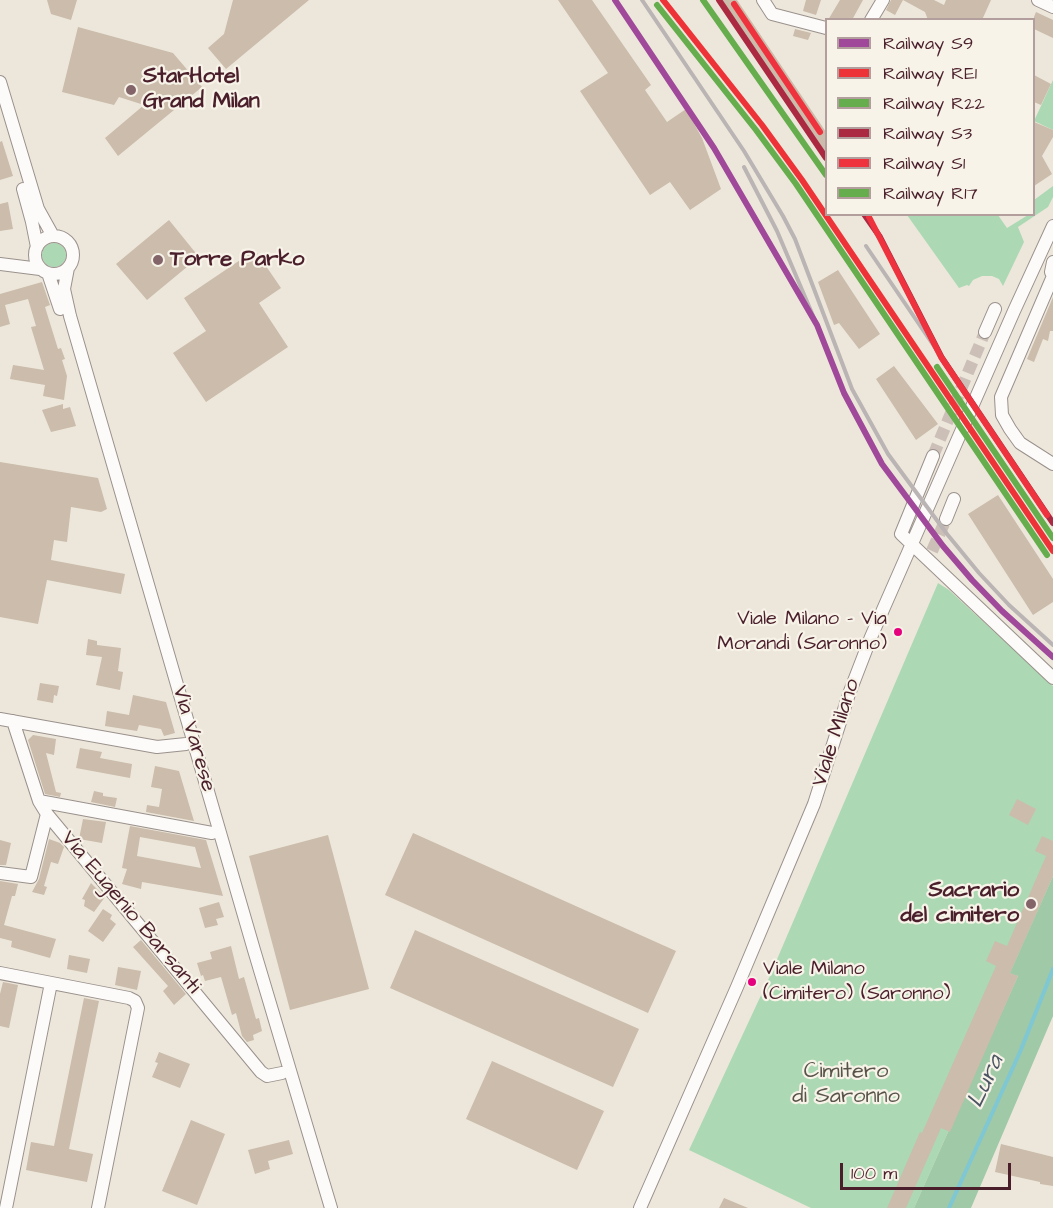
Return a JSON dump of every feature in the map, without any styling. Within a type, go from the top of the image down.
[{"type":"street","points":[[763,0],[772,14],[825,28]]},
{"type":"street","points":[[872,18],[883,0]]},
{"type":"street","points":[[1038,0],[1053,7]]},
{"type":"street","points":[[0,82],[38,209],[53,236]]},
{"type":"street","points":[[0,110],[33,222],[36,261],[44,271]]},
{"type":"street","name":"Viale Milano","points":[[640,1208],[814,804],[849,694],[910,543],[1053,226]]},
{"type":"street","points":[[0,264],[58,274],[68,268],[72,261],[72,249],[66,241],[53,236],[45,238],[36,250],[14,266]]},
{"type":"street","points":[[1053,262],[1051,272],[1053,276],[1001,397],[1002,415],[1020,443],[1053,464]]},
{"type":"street","name":"Via Varese","points":[[68,268],[64,289],[70,316],[331,1208]]},
{"type":"street","name":"Via Varese","points":[[44,271],[55,291],[322,1208]]},
{"type":"street","points":[[985,332],[995,309]]},
{"type":"street","points":[[933,456],[901,534],[930,556],[1053,678]]},
{"type":"street","points":[[946,519],[954,499]]},
{"type":"street","points":[[0,719],[157,747],[186,744]]},
{"type":"street","name":"Via Eugenio Barsanti","points":[[14,721],[39,801],[47,814],[261,1072],[267,1076],[282,1072]]},
{"type":"street","points":[[39,801],[212,833]]},
{"type":"street","points":[[0,873],[31,877],[47,814]]},
{"type":"street","points":[[0,973],[129,998],[135,1001],[138,1008],[98,1208]]},
{"type":"street","points":[[6,1208],[51,983]]},
{"type":"green space","points":[[1053,80],[1053,130],[1035,121]]},
{"type":"green space","points":[[1053,186],[1053,197],[1048,207],[1035,216],[1035,199]]},
{"type":"green space","points":[[908,216],[999,216],[1007,228],[1026,216],[1034,216],[1018,227],[1024,242],[1003,286],[999,279],[982,276],[973,280],[969,286],[959,288]]},
{"type":"green space","points":[[54,243],[63,246],[66,255],[63,264],[54,267],[45,264],[42,255],[45,246]]},
{"type":"green space","name":"Cimitero di Saronno","points":[[938,583],[949,590],[1053,686],[1053,876],[1011,972],[1018,976],[914,1208],[811,1208],[689,1150],[769,978]]},
{"type":"green space","points":[[1053,876],[1053,1016],[971,1208],[914,1208],[1018,976],[1010,973]]},
{"type":"building","points":[[47,0],[77,0],[71,20],[51,14]]},
{"type":"building","points":[[233,0],[309,0],[226,69],[208,48],[224,34]]},
{"type":"building","points":[[558,0],[592,0],[651,85],[645,90],[667,122],[686,109],[702,138],[721,189],[690,210],[670,182],[650,195],[580,91],[608,73]]},
{"type":"building","points":[[722,0],[737,0],[825,131],[825,154]]},
{"type":"building","points":[[806,0],[821,0],[816,15],[803,11]]},
{"type":"building","points":[[840,0],[863,0],[853,18],[829,18]]},
{"type":"building","points":[[891,0],[903,0],[895,15],[886,10]]},
{"type":"building","points":[[903,0],[934,0],[944,5],[946,0],[991,0],[983,18],[927,18],[925,12]]},
{"type":"building","points":[[1036,12],[1053,20],[1053,38],[1035,29]]},
{"type":"building","name":"StarHotel Grand Milan","points":[[78,27],[173,53],[202,87],[118,156],[105,138],[144,105],[119,97],[114,105],[62,92]]},
{"type":"building","points":[[795,29],[811,33],[808,40],[793,36]]},
{"type":"building","points":[[1035,76],[1051,84],[1041,105],[1035,102]]},
{"type":"building","points":[[1035,122],[1053,130],[1053,137],[1042,156],[1052,174],[1035,185]]},
{"type":"building","points":[[2,141],[13,176],[0,180],[0,142]]},
{"type":"building","points":[[8,202],[13,229],[0,231],[0,204]]},
{"type":"building","name":"Torre Parko","points":[[169,220],[199,257],[147,300],[116,264]]},
{"type":"building","points":[[255,250],[281,288],[259,303],[288,347],[206,402],[173,353],[206,331],[184,298]]},
{"type":"building","points":[[838,270],[880,334],[859,349],[839,323],[834,325],[818,282]]},
{"type":"building","points":[[42,282],[50,305],[45,307],[58,349],[61,348],[65,359],[62,360],[67,376],[64,400],[43,396],[45,385],[10,379],[13,365],[44,370],[31,327],[36,326],[28,299],[5,305],[10,324],[0,327],[0,294]]},
{"type":"building","points":[[1053,297],[1053,331],[1050,331],[1048,341],[1043,339],[1034,362],[1027,359]]},
{"type":"building","points":[[894,366],[938,424],[916,440],[876,379]]},
{"type":"building","points":[[63,404],[63,409],[70,407],[76,426],[51,432],[42,410]]},
{"type":"building","points":[[0,462],[98,478],[107,509],[101,512],[71,507],[67,542],[54,540],[51,560],[125,574],[121,594],[47,580],[38,624],[0,617]]},
{"type":"building","points":[[998,495],[1053,579],[1053,602],[1033,615],[968,514]]},
{"type":"building","points":[[88,639],[97,641],[97,645],[121,648],[118,671],[123,672],[120,690],[96,685],[102,657],[86,655]]},
{"type":"building","points":[[40,683],[59,686],[53,703],[37,700]]},
{"type":"building","points":[[133,695],[166,702],[175,733],[164,736],[161,729],[139,725],[137,731],[105,726],[107,711],[129,715]]},
{"type":"building","points":[[33,735],[56,739],[54,755],[46,753],[56,792],[61,793],[60,797],[45,794],[28,740]]},
{"type":"building","points":[[80,748],[102,752],[100,758],[132,764],[130,778],[76,768]]},
{"type":"building","points":[[155,766],[179,771],[194,821],[146,812],[147,805],[159,807],[162,789],[151,787]]},
{"type":"building","points":[[94,791],[103,793],[103,796],[117,798],[115,807],[91,802]]},
{"type":"building","points":[[1017,799],[1036,809],[1028,825],[1009,815]]},
{"type":"building","points":[[83,819],[106,822],[102,843],[79,839]]},
{"type":"building","points":[[130,826],[206,840],[223,896],[142,882],[141,889],[122,884],[127,869],[122,868]],"holes":[[[140,837],[195,847],[201,868],[137,856]]]},
{"type":"building","points":[[413,833],[676,951],[648,1013],[385,895]]},
{"type":"building","points":[[328,835],[369,989],[290,1010],[249,856]]},
{"type":"building","points":[[1042,836],[1053,841],[1053,876],[1010,973],[1018,976],[950,1132],[941,1128],[906,1208],[887,1208],[996,966],[986,961],[995,941],[1007,946],[1046,856],[1035,851]]},
{"type":"building","points":[[49,839],[64,847],[58,864],[51,862],[44,886],[47,887],[44,895],[32,892],[39,879]]},
{"type":"building","points":[[0,840],[11,843],[6,865],[0,865]]},
{"type":"building","points":[[0,881],[18,884],[15,896],[12,896],[4,925],[56,939],[50,958],[11,947],[12,941],[0,938]]},
{"type":"building","points":[[91,883],[105,897],[94,912],[84,906],[85,900],[82,899]]},
{"type":"building","points":[[219,902],[224,917],[216,919],[218,925],[205,928],[199,908]]},
{"type":"building","points":[[103,909],[112,915],[110,919],[116,924],[103,942],[88,931]]},
{"type":"building","points":[[415,930],[639,1029],[613,1087],[390,988]]},
{"type":"building","points":[[141,940],[186,994],[174,1005],[163,991],[168,986],[133,947]]},
{"type":"building","points":[[231,946],[239,979],[244,977],[256,1019],[259,1018],[262,1031],[253,1035],[254,1040],[247,1042],[242,1036],[236,1013],[232,1015],[221,977],[205,981],[197,963],[212,959],[210,952]]},
{"type":"building","points":[[69,955],[90,959],[87,973],[67,969]]},
{"type":"building","points":[[118,967],[141,971],[137,990],[115,985]]},
{"type":"building","points":[[3,982],[18,985],[9,1028],[0,1026],[0,994]]},
{"type":"building","points":[[84,998],[99,1001],[69,1149],[93,1154],[87,1182],[26,1170],[31,1142],[54,1146]]},
{"type":"building","points":[[159,1052],[190,1064],[180,1088],[152,1077],[158,1063],[155,1062]]},
{"type":"building","points":[[492,1061],[604,1111],[577,1170],[466,1119]]},
{"type":"building","points":[[191,1120],[225,1134],[197,1205],[162,1191]]},
{"type":"building","points":[[289,1140],[293,1154],[268,1161],[270,1169],[255,1174],[248,1150]]},
{"type":"building","points":[[1001,1144],[1053,1157],[1053,1186],[995,1172]]},
{"type":"building","points":[[724,1198],[748,1208],[719,1208]]},
{"type":"waterway","name":"Lura","points":[[949,1208],[1020,1052],[1053,969]]},
{"type":"tunnel","points":[[933,456],[985,332]]},
{"type":"tunnel","points":[[932,551],[946,519]]},
{"type":"railway","points":[[642,0],[744,151],[783,216],[795,239],[852,389],[888,454],[979,573],[1009,605],[1053,645]]},
{"type":"railway","points":[[744,167],[777,231],[817,325]]},
{"type":"railway","points":[[866,246],[942,358]]},
{"type":"rail line","name":"S9","points":[[615,0],[714,148],[817,325],[844,393],[882,464],[943,546],[972,580],[1053,657]]},
{"type":"rail line","name":"RE1","points":[[663,0],[762,125],[825,214]]},
{"type":"rail line","name":"R17","points":[[703,0],[825,174]]},
{"type":"rail line","name":"S3","points":[[719,0],[825,157]]},
{"type":"rail line","name":"S1","points":[[734,4],[820,132]]},
{"type":"rail line","name":"R22","points":[[657,5],[796,184],[1047,555]]},
{"type":"rail line","name":"RE1","points":[[826,216],[1053,551]]},
{"type":"rail line","name":"S3","points":[[865,216],[880,237],[942,358],[1053,523]]},
{"type":"rail line","name":"S1","points":[[869,217],[941,357],[1047,515]]},
{"type":"rail line","name":"R17","points":[[937,367],[1053,538]]},
{"type":"place","name":"StarHotel Grand Milan","points":[[131,90]]},
{"type":"place","name":"Torre Parko","points":[[158,260]]},
{"type":"place","name":"Viale Milano - Via Morandi (Saronno)","points":[[898,632]]},
{"type":"place","name":"Sacrario del cimitero","points":[[1031,904]]},
{"type":"place","name":"Viale Milano (Cimitero) (Saronno)","points":[[752,982]]}]
